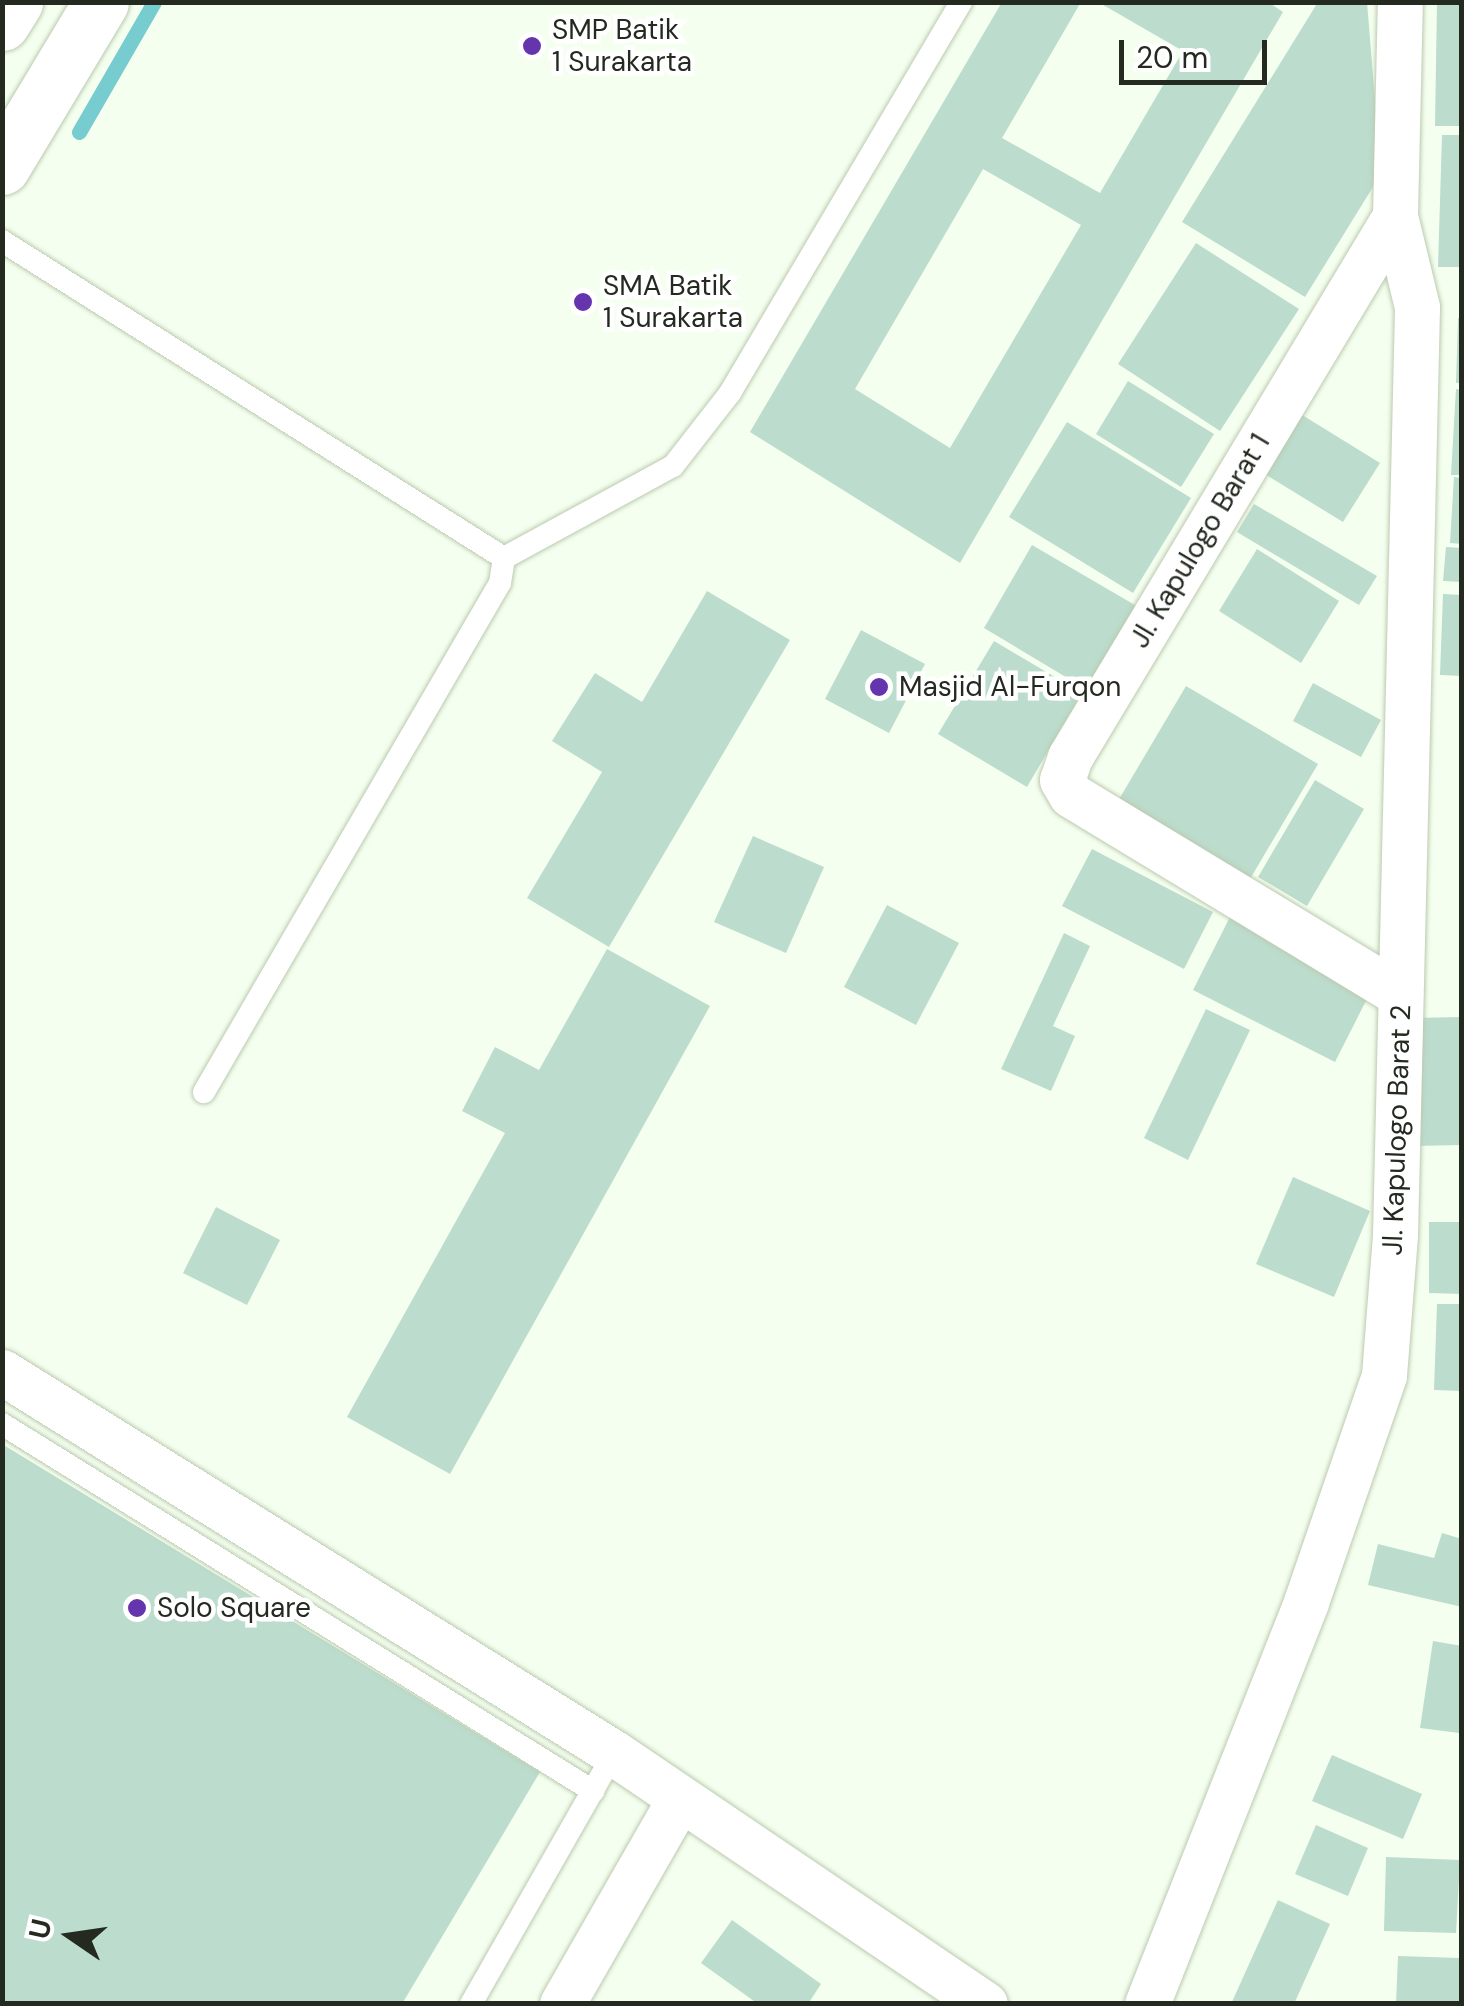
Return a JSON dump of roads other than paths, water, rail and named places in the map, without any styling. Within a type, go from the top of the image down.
[{"type":"main road","points":[[2,23],[16,2]]},
{"type":"main road","points":[[2,167],[101,2]]},
{"type":"street","name":"Jl. Kapulogo Barat 2","points":[[1147,2004],[1378,1402],[1395,1235],[1418,306],[1396,216],[1400,2]]},
{"type":"street","name":"Jl. Kapulogo Barat 1","points":[[1396,216],[1070,757],[1062,780],[1072,795],[1400,994]]},
{"type":"street","points":[[2,1372],[604,1772],[680,1800],[984,2004]]},
{"type":"street","points":[[562,2004],[680,1800]]},
{"type":"lane","points":[[504,558],[673,466],[730,394],[960,2]]},
{"type":"lane","points":[[2,240],[504,558]]},
{"type":"lane","points":[[204,1092],[500,583],[504,558]]},
{"type":"lane","points":[[2,1424],[604,1772],[471,2004]]},
{"type":"waterway","points":[[79,132],[154,2]]},
{"type":"place","name":"SMP Batik 1 Surakarta","points":[[532,46]]},
{"type":"place","name":"SMA Batik 1 Surakarta","points":[[583,302]]},
{"type":"place","name":"Masjid Al-Furqon","points":[[879,687]]},
{"type":"place","name":"Solo Square","points":[[137,1608]]}]
